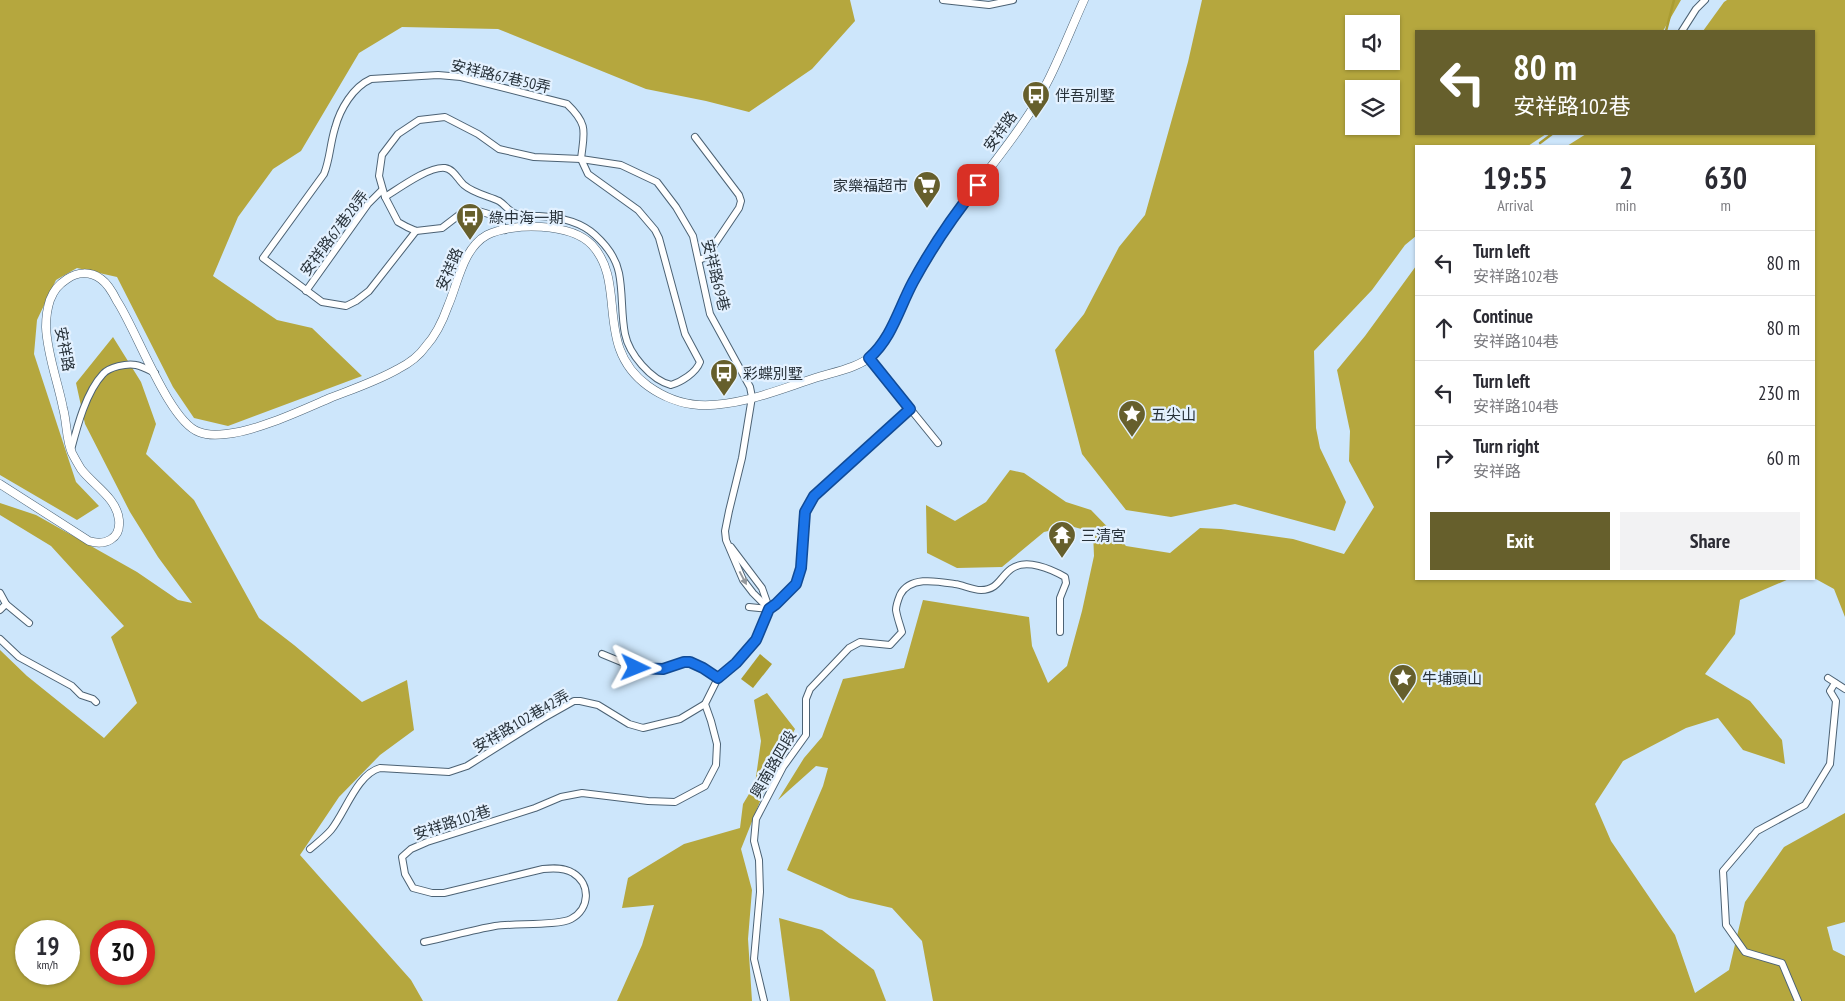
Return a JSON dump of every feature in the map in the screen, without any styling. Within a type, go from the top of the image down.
[{"type":"street","points":[[942,0],[989,5],[1013,0]]},
{"type":"street","name":"安祥路","points":[[0,484],[98,544],[106,543],[118,531],[120,525],[116,507],[83,471],[71,450],[65,414],[48,341],[47,310],[56,287],[72,274],[77,273],[102,279],[110,288],[167,397],[187,425],[198,432],[219,435],[231,434],[273,421],[370,382],[397,370],[413,360],[426,346],[440,325],[466,262],[476,243],[504,230],[538,226],[557,229],[585,239],[594,246],[606,265],[616,340],[634,374],[645,384],[665,396],[695,405],[729,403],[848,368],[869,358],[888,337],[910,288],[936,242],[954,214],[1024,122],[1047,85],[1084,0]]},
{"type":"street","points":[[1683,30],[1705,0]]},
{"type":"street","name":"安祥路67巷50弄","points":[[306,291],[263,258],[324,174],[338,119],[352,94],[362,83],[371,79],[438,75],[461,77],[567,104],[579,115],[585,127],[581,160]]},
{"type":"street","name":"安祥路69巷","points":[[416,231],[398,222],[384,197],[378,176],[382,156],[398,134],[419,120],[445,117],[478,134],[499,149],[534,158],[581,160],[621,165],[657,182],[676,207],[694,236],[710,314],[750,387],[752,397]]},
{"type":"street","points":[[695,137],[739,195],[741,201],[739,208],[706,257],[699,260]]},
{"type":"street","points":[[384,197],[422,175],[435,169],[444,168],[451,170],[466,186],[500,202],[522,216],[563,218],[583,226],[595,235],[612,254],[619,272],[625,334],[630,347],[638,359],[658,380],[671,386],[676,384],[698,367],[700,362],[682,326],[659,238],[655,230],[638,210],[588,174],[581,160]]},
{"type":"street","name":"安祥路67巷28弄","points":[[306,291],[368,204],[382,190]]},
{"type":"street","points":[[306,291],[322,302],[346,306],[369,291],[416,231],[442,228],[460,215],[475,210],[492,215],[498,219],[504,230]]},
{"type":"street","points":[[869,358],[938,443]]},
{"type":"street","points":[[71,450],[79,421],[92,390],[104,373],[120,366],[136,365],[155,372]]},
{"type":"street","points":[[752,397],[742,458],[728,518],[726,540],[743,580],[769,609]]},
{"type":"street","points":[[705,704],[718,678],[736,663],[756,640],[769,609],[796,584],[801,568],[805,512],[814,496],[910,409]]},
{"type":"street","points":[[726,540],[762,588],[769,609]]},
{"type":"street","name":"興南路四段","points":[[764,1001],[754,959],[760,892],[758,860],[754,841],[756,819],[783,767],[806,735],[806,698],[810,689],[849,648],[860,642],[890,645],[902,632],[896,610],[898,600],[904,588],[913,582],[927,581],[956,584],[981,590],[994,588],[1011,569],[1023,564],[1038,566],[1065,577],[1066,583],[1060,598],[1060,632]]},
{"type":"street","points":[[0,593],[6,604],[29,622]]},
{"type":"street","points":[[0,610],[6,604]]},
{"type":"street","points":[[749,607],[769,609]]},
{"type":"street","points":[[0,638],[19,656],[72,686],[81,695],[96,702]]},
{"type":"street","points":[[602,654],[636,668],[663,669],[684,662],[690,662],[718,678]]},
{"type":"street","points":[[1828,678],[1845,690]]},
{"type":"street","points":[[1798,1001],[1782,963],[1745,952],[1726,925],[1723,871],[1757,831],[1805,805],[1830,764],[1836,701],[1830,692],[1836,683]]},
{"type":"street","name":"安祥路102巷42弄","points":[[310,849],[331,830],[358,786],[374,770],[380,768],[449,772],[467,766],[574,701],[580,700],[598,705],[629,724],[643,728],[680,719],[705,704]]},
{"type":"street","name":"安祥路102巷","points":[[424,942],[495,926],[570,920],[580,913],[587,896],[583,884],[572,872],[556,868],[542,869],[444,892],[421,891],[413,888],[405,874],[402,857],[411,849],[427,842],[536,808],[561,797],[582,793],[648,801],[675,802],[706,786],[716,765],[717,744],[705,704]]},
{"type":"shaded area","points":[[0,0],[850,0],[855,21],[812,69],[749,112],[646,89],[498,29],[402,27],[359,53],[301,151],[273,169],[238,217],[213,276],[277,320],[312,328],[362,376],[228,426],[194,418],[173,387],[117,277],[77,268],[56,280],[37,320],[34,354],[76,482],[99,506],[77,520],[0,475]]},
{"type":"shaded area","points":[[1202,0],[1681,0],[1664,30],[1415,30],[1415,135],[1544,135],[1530,145],[1415,145],[1415,237],[1405,245],[1372,290],[1314,351],[1316,428],[1320,448],[1346,502],[1335,531],[1235,504],[1171,517],[1126,510],[1082,454],[1055,350],[1084,314],[1119,247],[1145,215],[1188,62]]},
{"type":"shaded area","points":[[1727,0],[1845,0],[1845,617],[1834,589],[1815,579],[1815,145],[1569,145],[1584,135],[1815,135],[1815,30],[1704,30]]},
{"type":"shaded area","points":[[1415,267],[1415,580],[1787,580],[1740,600],[1735,634],[1705,674],[1750,701],[1782,740],[1785,764],[1743,750],[1718,718],[1686,728],[1623,761],[1595,804],[1611,841],[1675,935],[1695,993],[1729,970],[1745,902],[1784,847],[1845,813],[1845,922],[1827,927],[1833,950],[1845,956],[1845,1001],[933,1001],[922,941],[892,908],[849,898],[787,870],[823,786],[828,768],[816,766],[778,800],[804,758],[822,737],[843,679],[904,668],[923,600],[1029,617],[1032,646],[1048,683],[1067,666],[1094,556],[1093,532],[1070,526],[1044,532],[1002,567],[957,568],[927,553],[926,505],[955,521],[986,502],[1010,470],[1024,473],[1066,502],[1091,510],[1126,546],[1170,553],[1200,528],[1293,539],[1344,554],[1374,507],[1349,461],[1350,431],[1337,370],[1365,336]]},
{"type":"shaded area","points":[[113,337],[141,382],[156,424],[146,454],[194,500],[259,618],[362,702],[407,680],[414,730],[380,755],[339,797],[300,855],[411,980],[423,1001],[0,1001],[0,650],[27,676],[104,738],[137,703],[111,637],[124,626],[51,546],[0,515],[0,503],[36,515],[137,572],[178,600],[192,603],[158,557],[130,512],[85,424],[76,383]]},
{"type":"shaded area","points":[[760,654],[772,664],[753,688],[741,679]]},
{"type":"shaded area","points":[[767,693],[795,729],[767,784],[741,849],[752,890],[748,939],[752,1001],[617,1001],[642,945],[654,905],[622,908],[628,878],[684,844],[740,828],[743,804],[755,784],[761,741],[754,700]]},
{"type":"shaded area","points":[[779,918],[822,930],[874,970],[886,1001],[790,1001]]},
{"type":"waterway","points":[[1666,30],[1674,0]]},
{"type":"waterway","points":[[1540,143],[1551,135]]},
{"type":"place","name":"伴吾別墅","points":[[1036,119]]},
{"type":"place","name":"家樂福超市","points":[[927,209]]},
{"type":"place","name":"綠中海一期","points":[[470,241]]},
{"type":"place","name":"彩蝶別墅","points":[[724,397]]},
{"type":"place","name":"五尖山","points":[[1132,438]]},
{"type":"place","name":"三清宮","points":[[1062,559]]},
{"type":"place","name":"牛埔頭山","points":[[1403,702]]},
{"type":"route","points":[[636,668],[663,669],[684,662],[690,662],[718,678],[736,663],[756,640],[769,609],[796,584],[801,568],[805,512],[814,496],[910,409],[869,358],[888,337],[910,288],[931,250],[954,214],[978,185]]}]
